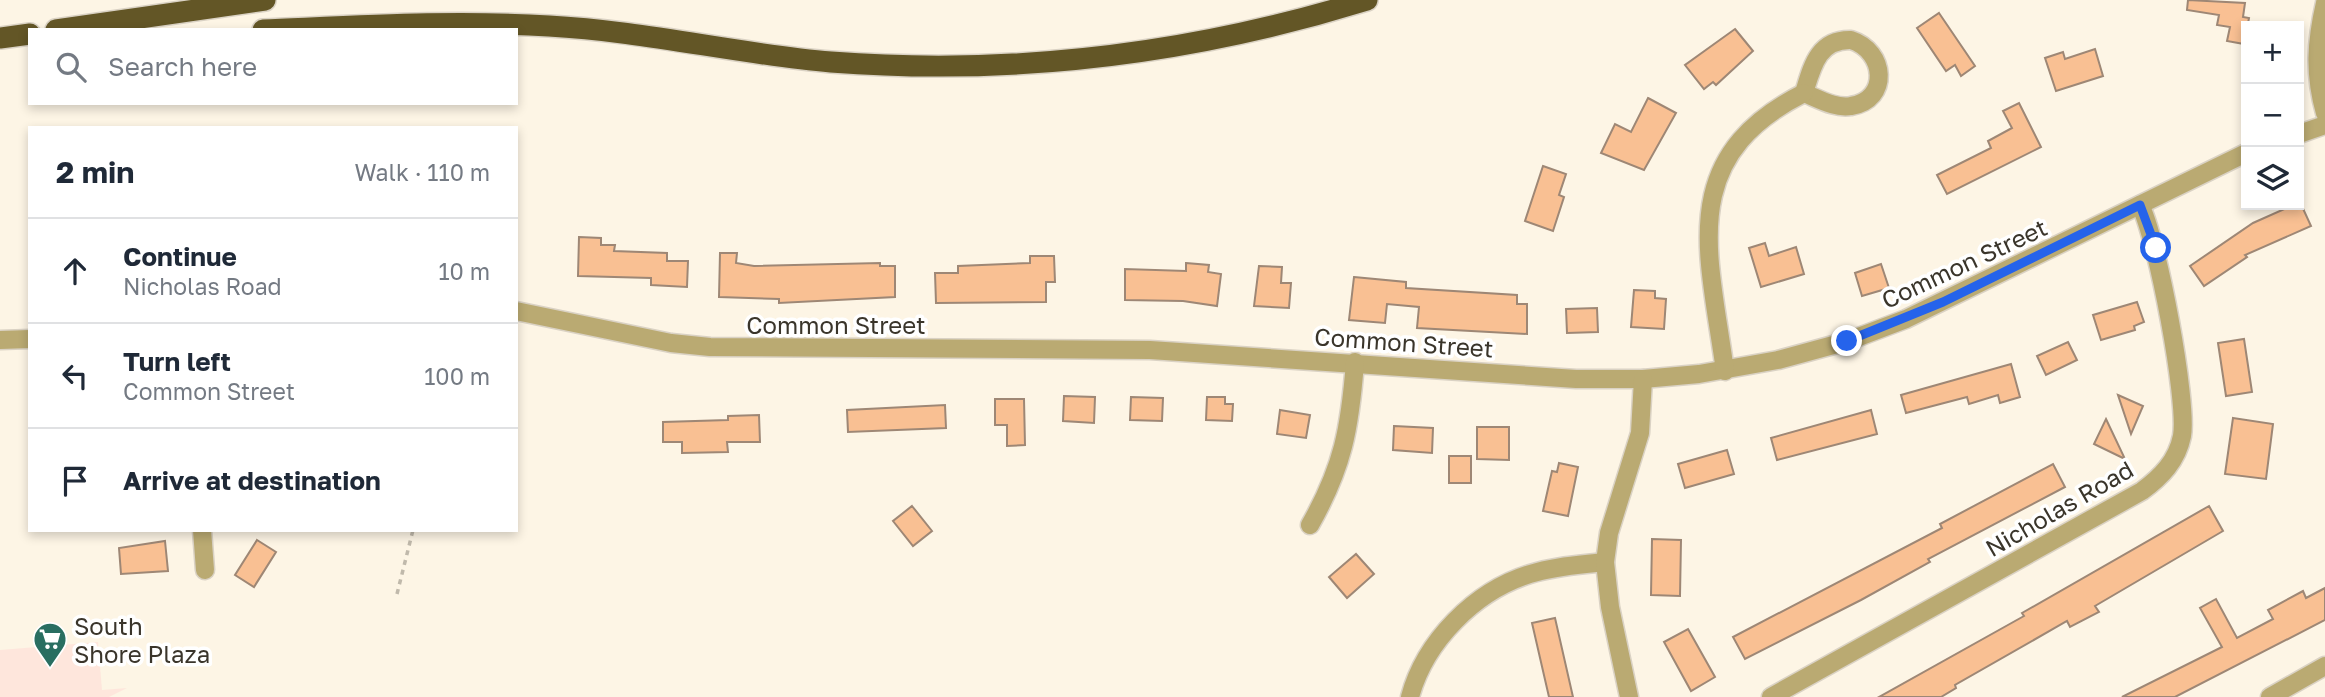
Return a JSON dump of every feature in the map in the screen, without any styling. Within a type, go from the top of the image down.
[{"type":"highway","points":[[70,28],[265,0]]},
{"type":"highway","points":[[313,28],[438,23],[548,26],[829,62],[985,66],[1062,62],[1180,47],[1256,32],[1367,0]]},
{"type":"highway","points":[[0,38],[28,34]]},
{"type":"street","points":[[2325,3],[2316,42],[2316,67],[2325,113]]},
{"type":"street","points":[[1725,371],[1708,233],[1714,189],[1725,161],[1751,127],[1804,93],[1819,53],[1833,42],[1859,42],[1867,47],[1877,62],[1879,71],[1875,89],[1858,104],[1835,105],[1804,93]]},
{"type":"street","points":[[2304,132],[2325,125]]},
{"type":"street","name":"Common Street","points":[[518,311],[671,343],[710,347],[1150,350],[1564,378],[1643,379],[1725,371],[1826,347],[1906,319],[2241,155]]},
{"type":"street","name":"Nicholas Road","points":[[1771,697],[2141,491],[2172,461],[2182,438],[2181,398],[2156,248],[2140,205]]},
{"type":"street","points":[[0,340],[28,339]]},
{"type":"street","points":[[1310,525],[1339,467],[1350,415],[1355,362]]},
{"type":"street","points":[[1629,697],[1610,607],[1605,562],[1609,533],[1640,433],[1643,379]]},
{"type":"street","points":[[202,532],[205,570]]},
{"type":"street","points":[[1410,697],[1422,665],[1438,641],[1481,600],[1531,574],[1605,562]]},
{"type":"street","points":[[2270,697],[2325,666]]},
{"type":"path","points":[[397,594],[412,532]]},
{"type":"shaded area","name":"South Shore Plaza","points":[[98,642],[102,690],[127,688],[109,697],[0,697],[0,650]]},
{"type":"building","points":[[2188,0],[2245,3],[2243,17],[2249,18],[2248,21],[2241,21],[2241,43],[2227,41],[2230,27],[2217,25],[2219,15],[2187,10]]},
{"type":"building","points":[[1939,13],[1975,66],[1961,76],[1955,65],[1946,71],[1917,28]]},
{"type":"building","points":[[1735,29],[1753,51],[1716,85],[1713,82],[1704,89],[1685,65]]},
{"type":"building","points":[[2095,49],[2103,76],[2056,91],[2045,58],[2063,52],[2065,59]]},
{"type":"building","points":[[1648,98],[1676,113],[1644,170],[1601,153],[1615,124],[1631,132]]},
{"type":"building","points":[[2019,103],[2041,147],[1947,194],[1937,175],[1991,148],[1988,141],[2012,128],[2003,111]]},
{"type":"building","points":[[1543,166],[1566,174],[1559,195],[1564,197],[1553,231],[1525,221]]},
{"type":"building","points":[[2282,210],[2304,210],[2311,226],[2245,255],[2247,257],[2204,286],[2190,266],[2253,223]]},
{"type":"building","points":[[579,237],[601,238],[601,245],[615,245],[614,251],[667,253],[667,261],[688,261],[687,287],[651,285],[651,278],[578,276]]},
{"type":"building","points":[[1765,243],[1769,256],[1796,247],[1804,274],[1761,287],[1749,248]]},
{"type":"building","points":[[720,253],[737,253],[736,263],[754,266],[880,263],[880,266],[895,266],[895,297],[779,303],[779,299],[719,297]]},
{"type":"building","points":[[1030,256],[1054,256],[1055,282],[1046,282],[1046,302],[936,303],[935,273],[958,273],[958,266],[1030,263]]},
{"type":"building","points":[[1186,263],[1209,265],[1208,272],[1221,274],[1217,306],[1183,301],[1125,300],[1125,269],[1186,271]]},
{"type":"building","points":[[1881,264],[1889,288],[1862,296],[1855,273]]},
{"type":"building","points":[[1259,266],[1282,267],[1281,283],[1291,283],[1289,308],[1254,306]]},
{"type":"building","points":[[1354,277],[1406,282],[1406,288],[1517,295],[1517,304],[1527,304],[1527,334],[1417,328],[1419,307],[1387,304],[1385,323],[1349,320]]},
{"type":"building","points":[[1634,290],[1655,291],[1655,298],[1666,299],[1664,329],[1631,327]]},
{"type":"building","points":[[2137,302],[2144,322],[2134,326],[2135,330],[2101,340],[2093,315]]},
{"type":"building","points":[[1597,308],[1598,332],[1567,333],[1566,309]]},
{"type":"building","points":[[2244,339],[2252,392],[2226,396],[2218,343]]},
{"type":"building","points":[[2068,342],[2077,360],[2046,375],[2037,356]]},
{"type":"building","points":[[2011,364],[2020,397],[2000,403],[1998,395],[1969,404],[1967,397],[1906,413],[1901,395]]},
{"type":"building","points":[[2118,395],[2143,406],[2131,434]]},
{"type":"building","points":[[1064,396],[1095,397],[1094,423],[1063,421]]},
{"type":"building","points":[[1131,397],[1163,398],[1162,421],[1130,420]]},
{"type":"building","points":[[1207,397],[1225,397],[1225,404],[1233,404],[1232,421],[1206,420]]},
{"type":"building","points":[[995,399],[1024,399],[1025,445],[1007,446],[1007,425],[995,425]]},
{"type":"building","points":[[945,405],[946,428],[848,432],[847,410]]},
{"type":"building","points":[[1280,410],[1310,415],[1306,438],[1277,434]]},
{"type":"building","points":[[1871,410],[1877,434],[1777,460],[1771,438]]},
{"type":"building","points":[[759,415],[760,442],[727,442],[728,452],[682,453],[682,442],[663,442],[663,422],[728,420],[728,416]]},
{"type":"building","points":[[2233,418],[2273,424],[2266,479],[2225,474]]},
{"type":"building","points":[[2106,419],[2125,459],[2094,444]]},
{"type":"building","points":[[1394,426],[1433,428],[1432,453],[1393,450]]},
{"type":"building","points":[[1477,427],[1509,427],[1509,460],[1477,459]]},
{"type":"building","points":[[1727,450],[1734,474],[1685,488],[1678,464]]},
{"type":"building","points":[[1449,456],[1471,456],[1471,483],[1449,483]]},
{"type":"building","points":[[1559,463],[1578,467],[1568,516],[1543,511],[1552,471],[1557,472]]},
{"type":"building","points":[[2053,464],[2065,487],[1928,559],[1930,562],[1861,600],[1745,659],[1733,637],[1942,528],[1940,524]]},
{"type":"building","points":[[912,506],[932,531],[913,546],[893,521]]},
{"type":"building","points":[[2209,506],[2223,531],[2095,606],[2099,612],[2070,627],[2067,621],[1955,685],[1956,688],[1941,697],[1879,697],[2024,616],[2022,613]]},
{"type":"building","points":[[1652,539],[1681,540],[1680,596],[1651,595]]},
{"type":"building","points":[[257,540],[276,552],[254,587],[235,575]]},
{"type":"building","points":[[165,541],[168,571],[121,574],[119,548]]},
{"type":"building","points":[[1356,554],[1374,574],[1347,598],[1329,577]]},
{"type":"building","points":[[2325,588],[2325,620],[2175,697],[2122,697],[2222,647],[2200,608],[2216,599],[2237,638],[2273,619],[2268,610],[2303,591],[2306,598]]},
{"type":"building","points":[[1555,618],[1573,697],[1549,697],[1532,623]]},
{"type":"building","points":[[1688,629],[1715,677],[1691,691],[1664,642]]},
{"type":"place","name":"South Shore Plaza","points":[[50,669]]},
{"type":"route","points":[[1847,341],[1943,302],[2140,205],[2156,248]]}]
